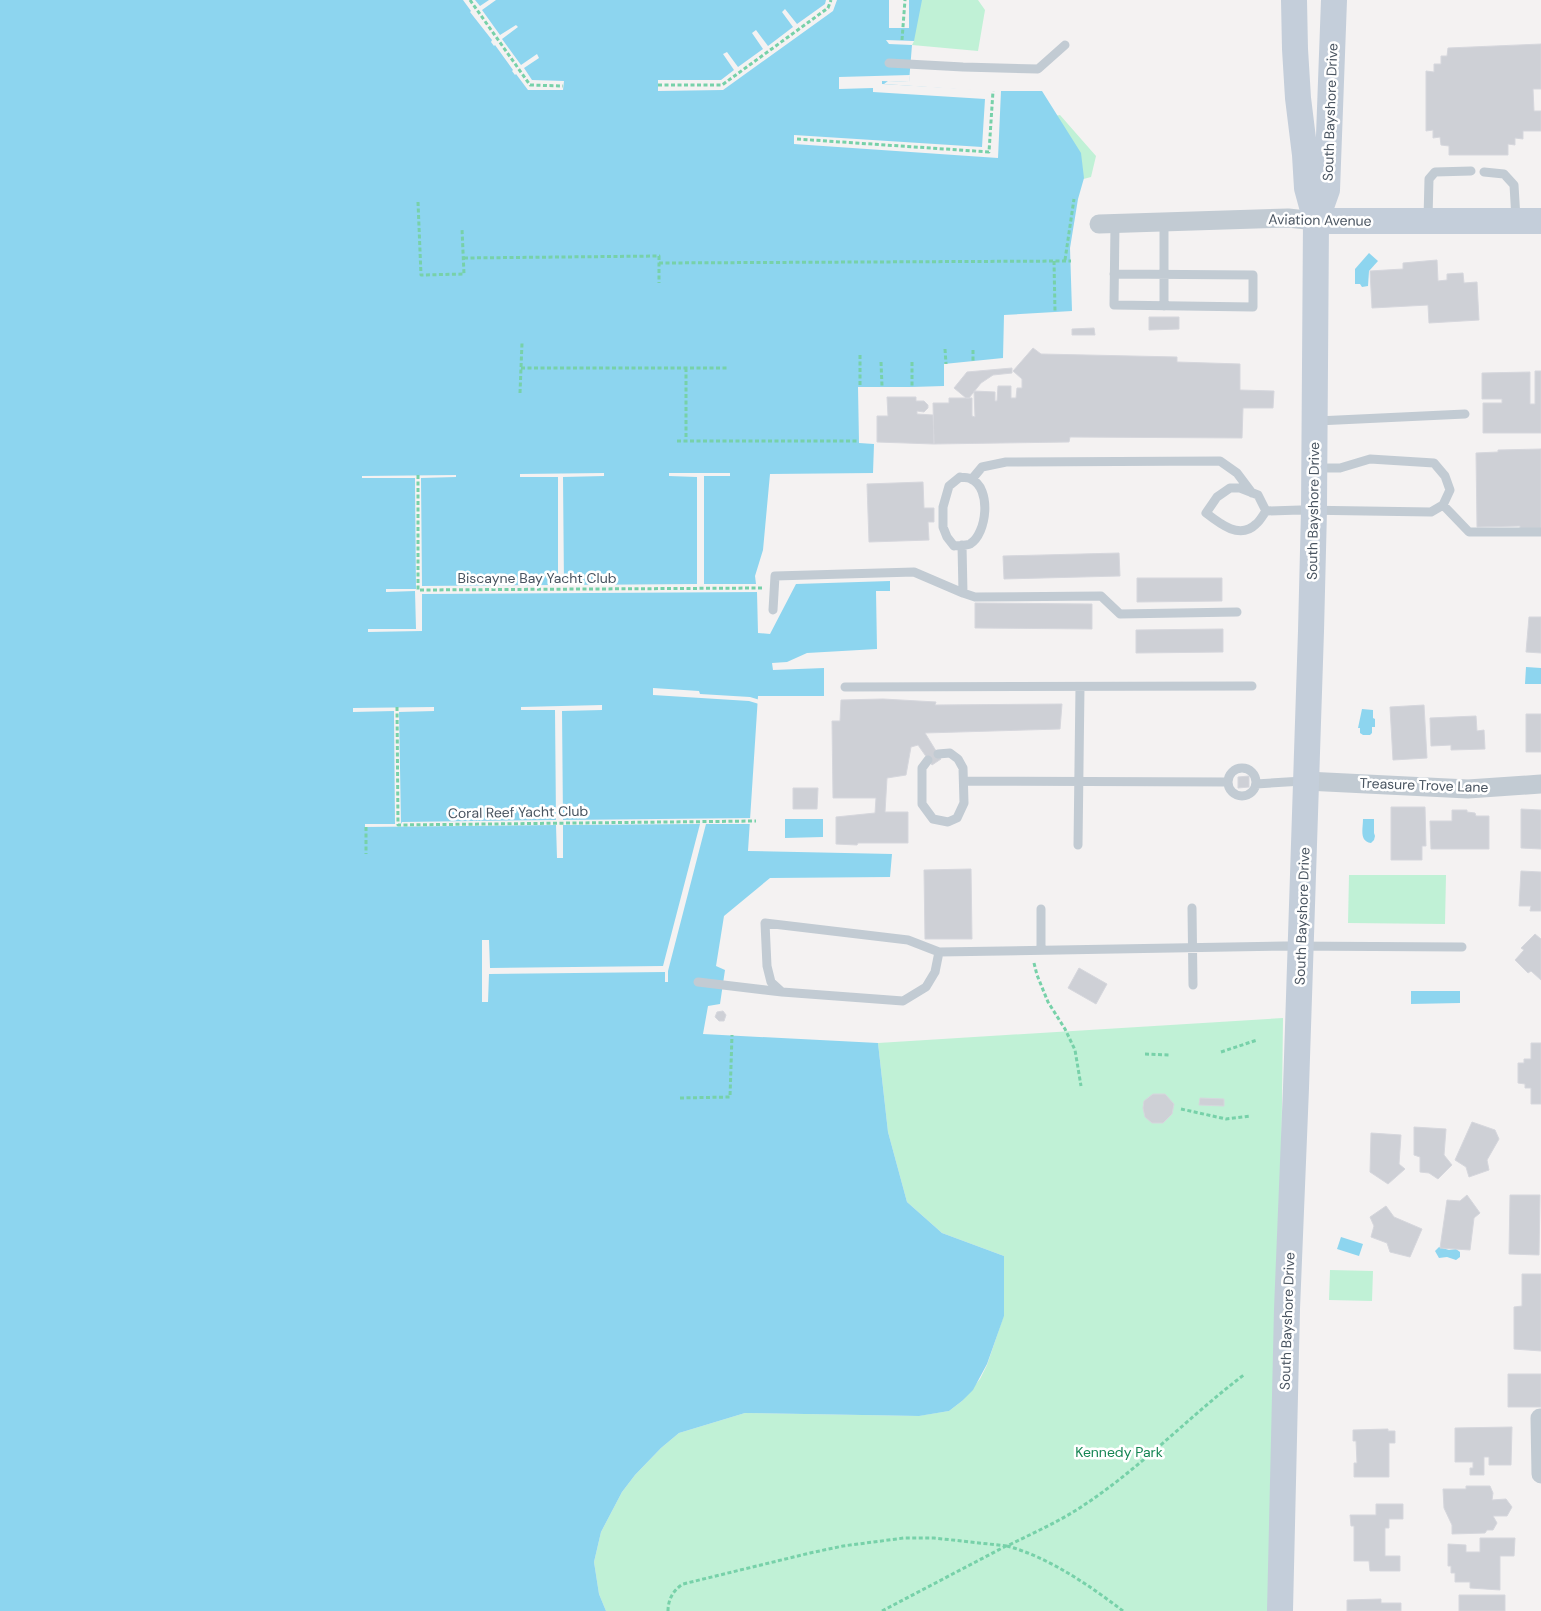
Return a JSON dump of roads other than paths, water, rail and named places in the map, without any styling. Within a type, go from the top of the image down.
[{"type":"main road","name":"South Bayshore Drive","points":[[1280,1611],[1287,1309],[1301,946],[1314,510],[1316,221],[1307,188],[1298,98],[1294,0]]},
{"type":"main road","name":"South Bayshore Drive","points":[[1316,221],[1327,190],[1334,0]]},
{"type":"main road","name":"Aviation Avenue","points":[[1316,221],[1528,221]]},
{"type":"street","name":"Aviation Avenue","points":[[1107,224],[1288,218],[1316,221]]},
{"type":"street","name":"Treasure Trove Lane","points":[[1306,781],[1468,789],[1541,784]]},
{"type":"street","points":[[1540,1418],[1541,1474]]},
{"type":"lane","points":[[889,63],[1038,69],[1066,45]]},
{"type":"lane","points":[[1428,222],[1429,179],[1432,174],[1435,172],[1471,171]]},
{"type":"lane","points":[[1484,172],[1504,174],[1514,185],[1528,221]]},
{"type":"lane","points":[[1164,222],[1164,306]]},
{"type":"lane","points":[[1107,224],[1114,274],[1114,305],[1253,307],[1253,275],[1114,274]]},
{"type":"lane","points":[[1314,421],[1465,414]]},
{"type":"lane","points":[[1266,511],[1431,512],[1443,505],[1450,490],[1446,476],[1434,463],[1370,459],[1340,468],[1314,468]]},
{"type":"lane","points":[[972,479],[982,467],[1006,462],[1220,461],[1237,473],[1252,492]]},
{"type":"lane","points":[[960,477],[972,479],[980,487],[985,500],[985,516],[978,534],[970,544],[962,545],[954,546],[947,537],[943,527],[942,507],[949,486],[960,477]]},
{"type":"lane","points":[[1230,488],[1240,488],[1258,495],[1266,511],[1256,525],[1246,530],[1231,530],[1206,513],[1216,497],[1230,488]]},
{"type":"lane","points":[[1443,505],[1470,532],[1541,532]]},
{"type":"lane","points":[[962,545],[963,593]]},
{"type":"lane","points":[[773,610],[775,576],[914,572],[975,597],[1101,596],[1120,614],[1236,612]]},
{"type":"lane","points":[[845,687],[1252,686]]},
{"type":"lane","points":[[1078,845],[1080,687]]},
{"type":"lane","points":[[928,760],[922,768],[922,804],[933,819],[948,822],[958,818],[964,803],[963,768],[958,759],[950,753],[938,754]]},
{"type":"lane","points":[[1242,768],[1254,775],[1256,784],[1252,791],[1245,796],[1241,796],[1230,790],[1228,782],[1234,771],[1242,768]]},
{"type":"lane","points":[[1256,784],[1306,781]]},
{"type":"lane","points":[[964,782],[1228,782]]},
{"type":"lane","points":[[1192,908],[1194,986]]},
{"type":"lane","points":[[1041,910],[1041,950]]},
{"type":"lane","points":[[782,992],[771,982],[767,966],[765,923],[908,940],[939,952],[1301,946],[1462,946]]},
{"type":"lane","points":[[698,982],[782,992],[903,1001],[926,987],[935,972],[939,952]]},
{"type":"water","points":[[0,0],[922,0],[914,41],[886,40],[889,44],[912,45],[909,82],[888,81],[884,84],[986,91],[1042,91],[1081,153],[1084,178],[1078,199],[1070,248],[1072,311],[1004,315],[1003,358],[944,364],[944,386],[858,387],[859,443],[874,444],[873,473],[770,474],[763,550],[755,576],[758,633],[770,634],[796,584],[890,581],[890,591],[876,591],[877,649],[807,653],[787,662],[772,663],[773,670],[824,668],[824,696],[758,696],[748,851],[892,854],[890,877],[770,878],[724,916],[716,966],[725,970],[720,1004],[708,1006],[703,1034],[878,1043],[888,1132],[907,1202],[942,1233],[1004,1256],[1004,1316],[987,1364],[973,1390],[949,1411],[919,1416],[745,1413],[679,1433],[661,1448],[635,1475],[622,1492],[601,1532],[594,1562],[599,1594],[606,1611],[0,1611]]},
{"type":"water","points":[[1369,253],[1378,261],[1369,271],[1368,286],[1362,287],[1360,284],[1355,284],[1355,269]]},
{"type":"water","points":[[1526,667],[1541,668],[1541,684],[1525,684]]},
{"type":"water","points":[[1362,709],[1373,710],[1375,727],[1372,727],[1370,735],[1363,735],[1360,733],[1360,728],[1358,728]]},
{"type":"water","points":[[785,819],[823,819],[823,837],[785,838]]},
{"type":"water","points":[[1363,819],[1374,819],[1375,836],[1371,843],[1367,842],[1363,837]]},
{"type":"water","points":[[1411,991],[1460,991],[1460,1003],[1411,1004]]},
{"type":"water","points":[[1341,1237],[1363,1244],[1359,1256],[1337,1249]]},
{"type":"water","points":[[1439,1247],[1449,1250],[1456,1249],[1460,1252],[1460,1257],[1456,1260],[1447,1257],[1439,1258],[1435,1251]]},
{"type":"park label","name":"Kennedy Park","points":[[1119,1452]]}]
